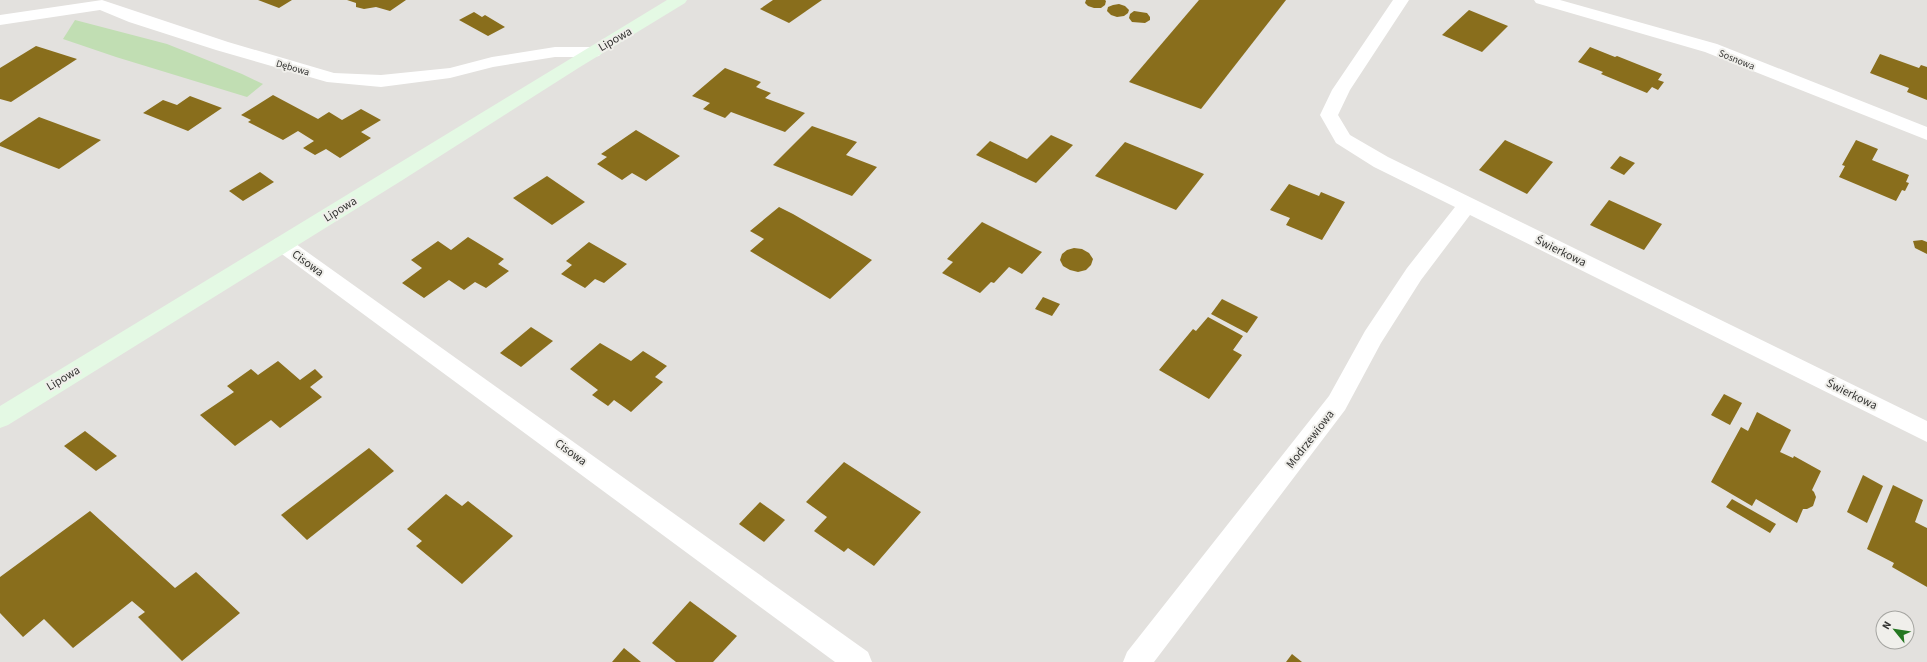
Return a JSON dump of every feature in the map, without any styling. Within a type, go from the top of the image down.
[{"type":"street","name":"Lipowa","points":[[0,418],[679,0]]},
{"type":"street","name":"Świerkowa","points":[[1401,0],[1341,90],[1329,115],[1343,139],[1381,162],[1927,432]]},
{"type":"street","name":"Sosnowa","points":[[1542,0],[1711,48],[1927,134]]},
{"type":"street","name":"Dębowa","points":[[0,20],[34,16],[102,2],[171,30],[333,78],[381,81],[450,73],[492,62],[555,52],[593,52]]},
{"type":"street","name":"Modrzewiowa","points":[[1137,662],[1338,403],[1377,331],[1414,274],[1467,205]]},
{"type":"street","name":"Cisowa","points":[[282,244],[858,662]]},
{"type":"green space","points":[[75,20],[167,44],[263,84],[247,97],[116,57],[63,39]]},
{"type":"building","points":[[258,0],[292,0],[279,8]]},
{"type":"building","points":[[347,0],[406,0],[390,11],[376,7],[364,9],[356,7],[356,3]]},
{"type":"building","points":[[773,0],[822,0],[789,23],[760,9]]},
{"type":"building","points":[[1086,0],[1106,1],[1105,5],[1101,8],[1094,8],[1085,3]]},
{"type":"building","points":[[1199,0],[1286,0],[1201,109],[1129,82]]},
{"type":"building","points":[[1119,4],[1125,6],[1129,10],[1124,16],[1117,17],[1111,15],[1107,11],[1108,7]]},
{"type":"building","points":[[1469,10],[1508,26],[1482,52],[1442,35]]},
{"type":"building","points":[[1134,11],[1147,13],[1150,20],[1145,23],[1132,22],[1129,18],[1130,14]]},
{"type":"building","points":[[474,12],[482,17],[485,15],[505,27],[488,36],[459,20]]},
{"type":"building","points":[[36,46],[77,59],[11,102],[0,99],[0,68]]},
{"type":"building","points":[[1590,47],[1662,74],[1658,80],[1664,82],[1658,90],[1652,87],[1647,93],[1601,74],[1603,72],[1578,62]]},
{"type":"building","points":[[1880,54],[1919,68],[1921,65],[1927,67],[1927,100],[1907,92],[1909,88],[1870,73]]},
{"type":"building","points":[[725,68],[761,82],[756,87],[771,93],[765,98],[805,113],[785,132],[731,112],[725,118],[703,109],[710,103],[692,96]]},
{"type":"building","points":[[273,95],[318,119],[329,112],[342,120],[361,109],[381,120],[361,132],[371,138],[340,158],[326,149],[315,155],[303,148],[314,141],[298,131],[283,140],[248,122],[251,120],[241,115]]},
{"type":"building","points":[[190,96],[222,108],[188,131],[143,113],[163,100],[177,105]]},
{"type":"building","points":[[39,117],[101,140],[59,169],[0,146],[0,143]]},
{"type":"building","points":[[812,126],[857,142],[846,155],[877,167],[852,196],[773,165]]},
{"type":"building","points":[[636,130],[680,156],[646,181],[632,173],[622,180],[597,164],[607,157],[601,154]]},
{"type":"building","points":[[1051,135],[1073,145],[1036,183],[976,155],[990,141],[1027,159]]},
{"type":"building","points":[[1505,140],[1553,162],[1527,194],[1479,170]]},
{"type":"building","points":[[1856,140],[1878,149],[1872,160],[1909,175],[1906,182],[1909,183],[1905,191],[1902,190],[1896,201],[1839,177],[1845,166],[1842,165]]},
{"type":"building","points":[[1125,142],[1204,174],[1176,210],[1095,176]]},
{"type":"building","points":[[1620,156],[1635,163],[1624,175],[1610,168]]},
{"type":"building","points":[[260,172],[274,182],[243,201],[229,191]]},
{"type":"building","points":[[547,176],[585,202],[552,225],[513,198]]},
{"type":"building","points":[[1289,184],[1319,196],[1321,192],[1345,202],[1322,240],[1286,225],[1290,218],[1270,210]]},
{"type":"building","points":[[1609,200],[1662,224],[1644,250],[1590,225]]},
{"type":"building","points":[[779,207],[872,260],[830,299],[750,251],[764,239],[750,231]]},
{"type":"building","points":[[982,222],[1042,252],[1022,274],[1009,267],[994,283],[991,282],[980,293],[942,273],[953,262],[947,259]]},
{"type":"building","points":[[468,237],[504,259],[498,264],[509,271],[486,288],[475,282],[464,290],[449,280],[424,298],[402,283],[422,268],[411,260],[438,241],[451,250]]},
{"type":"building","points":[[1922,240],[1927,242],[1927,254],[1915,248],[1913,241]]},
{"type":"building","points":[[589,242],[627,264],[604,283],[595,279],[585,288],[561,274],[572,265],[566,261]]},
{"type":"building","points":[[1074,248],[1082,249],[1089,253],[1093,259],[1091,265],[1086,270],[1078,272],[1063,266],[1060,260],[1062,254],[1067,250]]},
{"type":"building","points":[[1043,297],[1060,304],[1052,316],[1035,309]]},
{"type":"building","points":[[1222,299],[1258,317],[1247,333],[1211,314]]},
{"type":"building","points":[[1208,317],[1243,336],[1233,350],[1242,355],[1209,399],[1159,370],[1193,329],[1196,331]]},
{"type":"building","points":[[531,327],[553,341],[521,367],[500,353]]},
{"type":"building","points":[[600,343],[631,361],[643,351],[667,366],[655,377],[663,382],[631,412],[614,400],[608,406],[592,395],[598,390],[570,369]]},
{"type":"building","points":[[278,361],[300,380],[315,369],[323,377],[310,387],[322,397],[280,428],[271,420],[235,446],[200,415],[234,392],[227,386],[251,369],[258,375]]},
{"type":"building","points":[[1724,394],[1742,403],[1730,425],[1711,415]]},
{"type":"building","points":[[1757,412],[1791,430],[1780,452],[1793,458],[1794,456],[1821,471],[1812,490],[1816,497],[1813,506],[1803,509],[1797,523],[1756,499],[1752,506],[1711,482],[1741,427],[1748,431]]},
{"type":"building","points":[[85,431],[117,456],[96,471],[64,446]]},
{"type":"building","points":[[369,448],[394,471],[307,540],[281,515]]},
{"type":"building","points":[[844,462],[921,512],[874,566],[848,548],[844,552],[814,531],[827,517],[806,502]]},
{"type":"building","points":[[1863,475],[1883,486],[1867,523],[1847,512]]},
{"type":"building","points":[[1893,485],[1923,500],[1915,522],[1927,528],[1927,587],[1892,567],[1894,563],[1867,549]]},
{"type":"building","points":[[446,494],[462,506],[468,501],[513,536],[462,584],[416,546],[422,541],[407,529]]},
{"type":"building","points":[[1732,499],[1776,524],[1770,533],[1726,507]]},
{"type":"building","points":[[760,502],[785,520],[764,542],[739,524]]},
{"type":"building","points":[[90,511],[175,588],[196,572],[240,613],[182,661],[138,617],[145,612],[132,601],[73,648],[44,619],[23,637],[0,613],[0,577]]},
{"type":"building","points":[[690,601],[737,636],[713,662],[676,662],[652,643]]},
{"type":"building","points":[[624,648],[641,662],[612,662]]},
{"type":"building","points":[[1292,654],[1302,662],[1286,662]]}]
